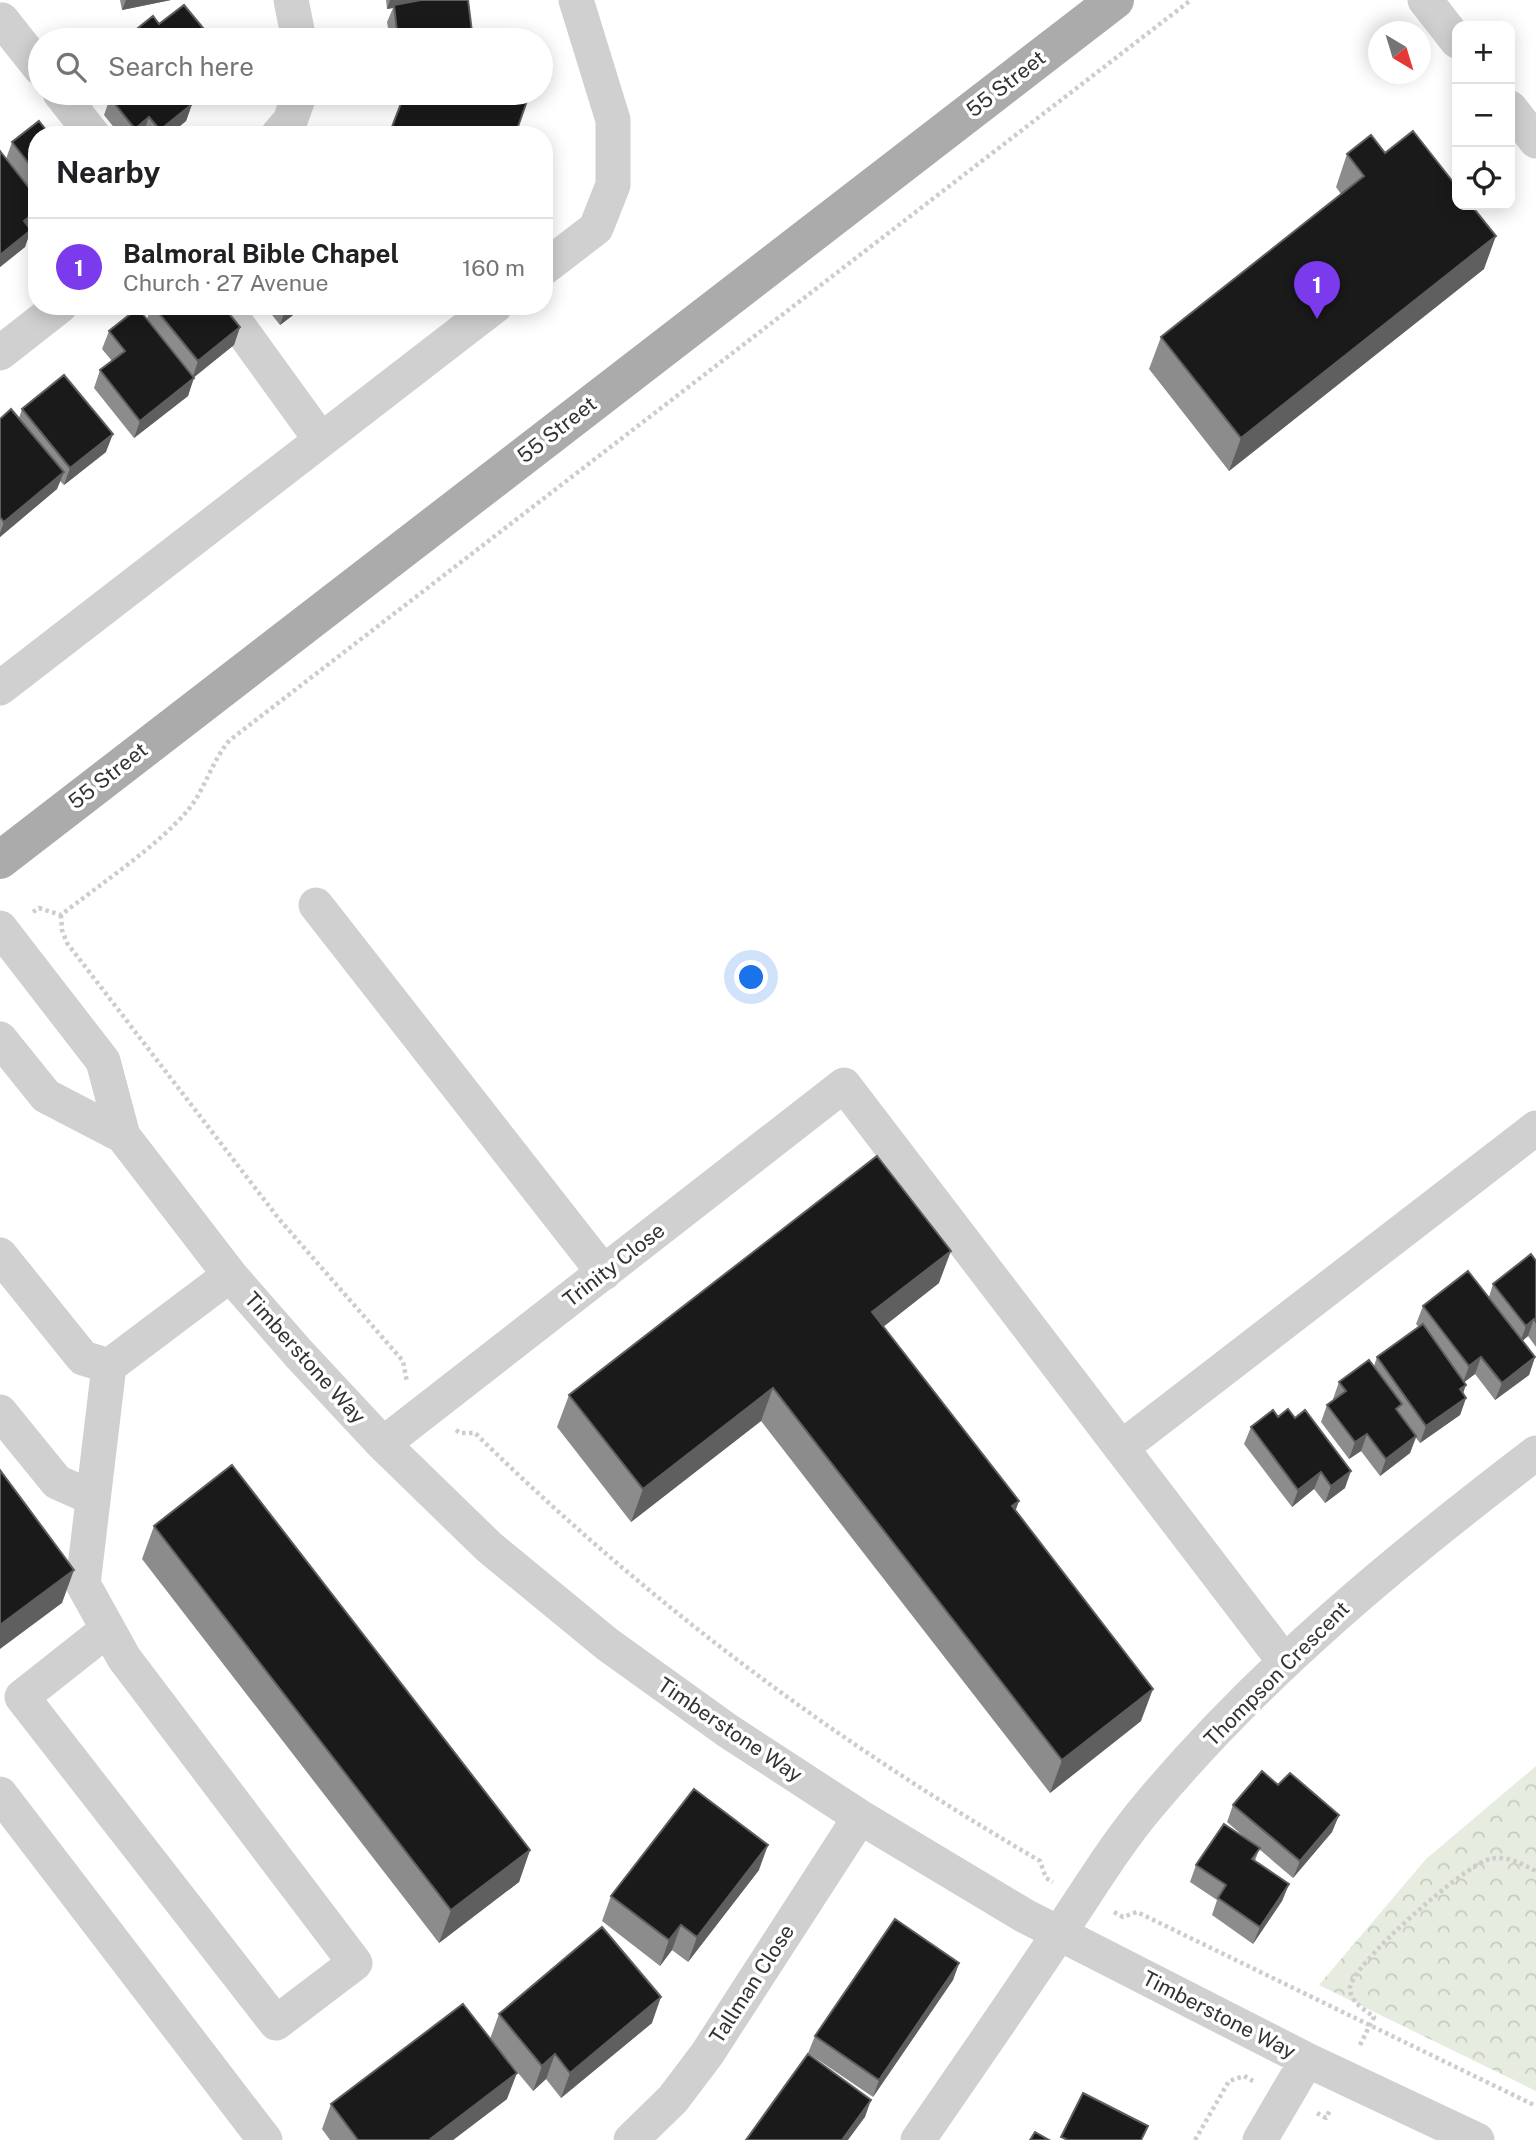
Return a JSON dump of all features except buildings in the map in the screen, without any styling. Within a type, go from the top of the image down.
[{"type":"main road","name":"55 Street","points":[[0,860],[1115,0]]},
{"type":"street","points":[[291,0],[297,28]]},
{"type":"street","points":[[553,261],[596,229],[614,185],[613,120],[576,0]]},
{"type":"street","points":[[1425,0],[1452,35]]},
{"type":"street","points":[[2,14],[28,51]]},
{"type":"street","points":[[69,105],[86,126]]},
{"type":"street","points":[[286,126],[296,105]]},
{"type":"street","points":[[1515,114],[1536,141]]},
{"type":"street","points":[[0,353],[49,315]]},
{"type":"street","points":[[231,315],[321,440]]},
{"type":"street","points":[[0,688],[483,315]]},
{"type":"street","points":[[317,905],[604,1273]]},
{"type":"street","name":"Timberstone Way","points":[[0,928],[103,1061],[123,1136],[230,1275],[383,1444],[489,1547],[607,1644],[728,1731],[860,1817],[1058,1934],[1307,2060],[1477,2140]]},
{"type":"street","name":"Timberstone Way","points":[[0,1039],[46,1096],[123,1136]]},
{"type":"street","name":"Trinity Close","points":[[383,1444],[844,1085],[1121,1448]]},
{"type":"street","points":[[1284,1661],[1121,1448],[1536,1128]]},
{"type":"street","points":[[0,1255],[83,1357],[109,1366]]},
{"type":"street","points":[[108,1629],[22,1698],[276,2023],[355,1963],[124,1658],[108,1629],[83,1584],[109,1366],[230,1275]]},
{"type":"street","points":[[0,1412],[57,1482],[93,1498]]},
{"type":"street","name":"Thompson Crescent","points":[[918,2140],[1112,1854],[1150,1804],[1284,1661],[1382,1574],[1536,1453]]},
{"type":"street","points":[[0,1794],[265,2140]]},
{"type":"street","name":"Tallman Close","points":[[631,2140],[673,2099],[707,2054],[860,1817]]},
{"type":"street","points":[[1260,2140],[1307,2060]]},
{"type":"path","points":[[61,915],[186,813],[208,781],[219,751],[230,740],[1191,0]]},
{"type":"path","points":[[39,908],[61,915]]},
{"type":"path","points":[[61,915],[66,943],[279,1219],[403,1361],[405,1380]]},
{"type":"path","points":[[460,1433],[475,1433],[594,1547],[733,1659],[930,1797],[1040,1861],[1046,1878]]},
{"type":"path","points":[[1360,2045],[1374,2017],[1355,2003],[1349,1988],[1353,1976],[1398,1929],[1487,1859],[1504,1857],[1536,1871]]},
{"type":"path","points":[[1123,1917],[1137,1912],[1536,2106]]},
{"type":"path","points":[[1195,2140],[1229,2081],[1244,2076]]},
{"type":"green space","points":[[1536,1766],[1536,2091],[1319,1985],[1426,1859]]},
{"type":"place","name":"Balmoral Bible Chapel","points":[[1317,319]]}]
